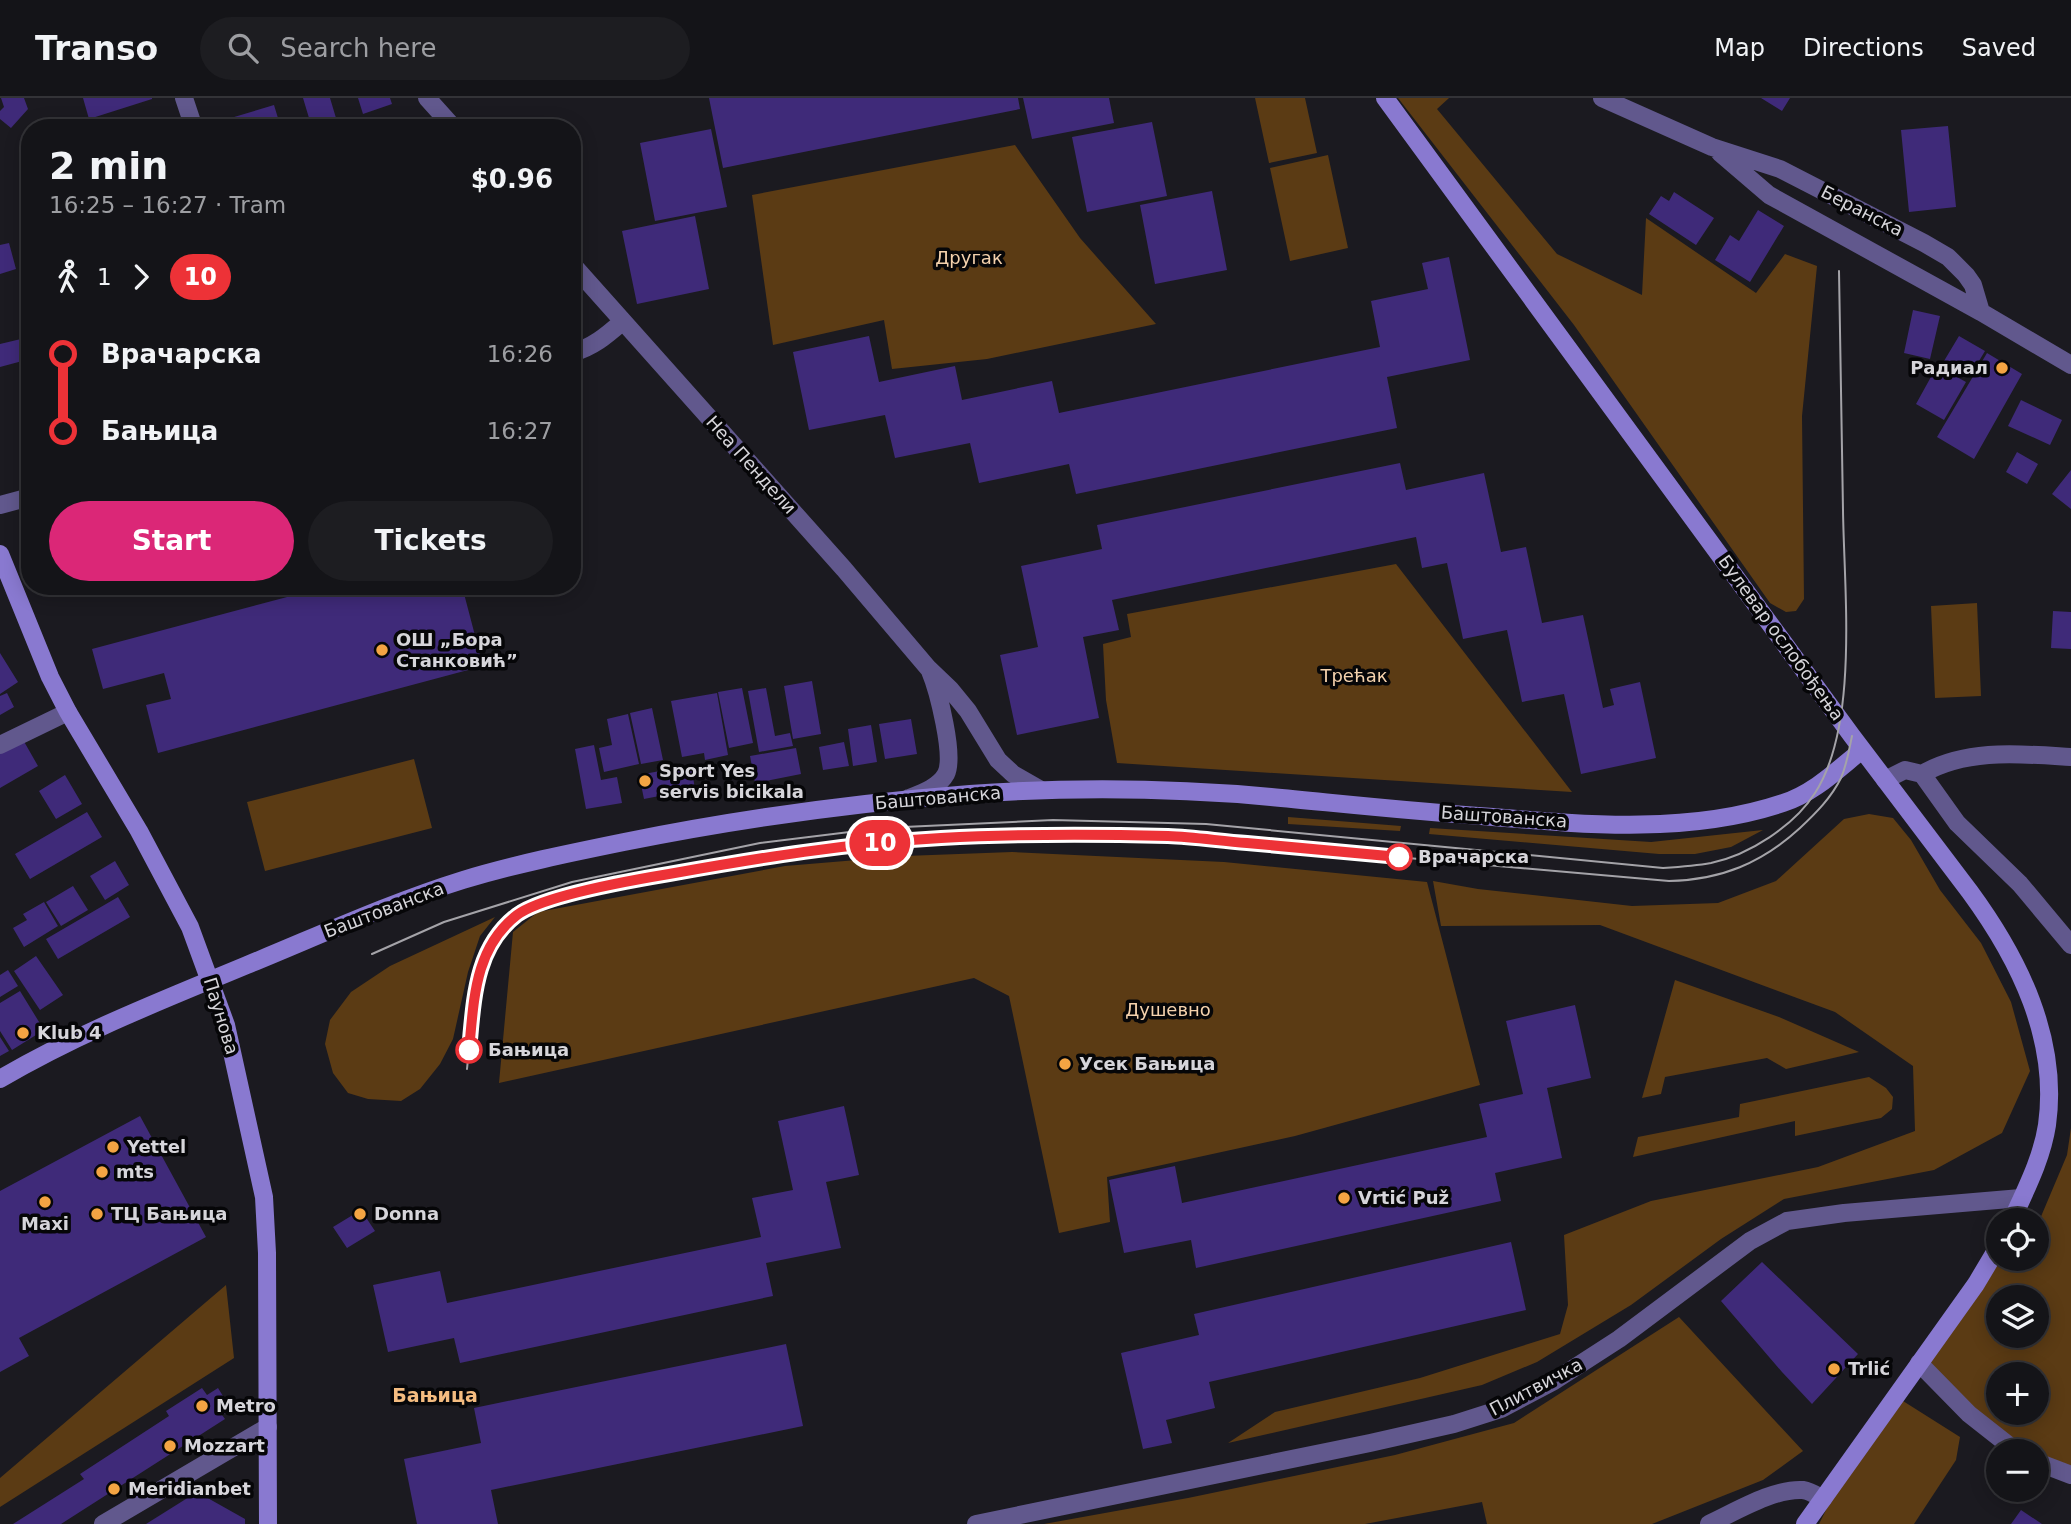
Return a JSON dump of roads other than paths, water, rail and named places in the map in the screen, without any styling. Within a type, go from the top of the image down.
[{"type":"street","points":[[184,98],[191,119]]},
{"type":"street","points":[[427,98],[446,119]]},
{"type":"street","name":"Булевар ослобођења","points":[[1385,98],[1986,914],[2017,968],[2034,1007],[2046,1053],[2048,1112],[2039,1153],[2017,1208]]},
{"type":"street","name":"Беранска","points":[[1602,98],[1712,147],[1780,169],[1924,243],[1948,257],[1966,275],[1973,285],[1981,312]]},
{"type":"street","name":"Беранска","points":[[1712,147],[1769,195],[1912,273],[2071,365]]},
{"type":"street","name":"Неа Пендели","points":[[581,274],[968,711],[998,760],[1025,783],[1041,790]]},
{"type":"street","points":[[581,349],[602,340],[622,322]]},
{"type":"street","points":[[0,505],[21,499]]},
{"type":"street","name":"Паунова","points":[[0,554],[46,667],[68,712],[160,869],[190,927],[211,980],[233,1051],[264,1197],[267,1253],[268,1524]]},
{"type":"street","name":"Неа Пендели","points":[[901,801],[928,790],[948,769],[943,722],[928,668]]},
{"type":"street","points":[[0,745],[68,712]]},
{"type":"street","name":"Баштованска","points":[[0,1079],[74,1039],[390,906],[470,878],[594,848],[675,832],[808,811],[1041,790],[1263,796],[1538,821],[1635,824],[1687,821],[1760,810],[1798,798],[1813,790],[1863,750]]},
{"type":"street","points":[[1885,780],[1905,770],[1923,774],[1961,757],[2032,754],[2071,757]]},
{"type":"street","points":[[1923,774],[1957,823],[2020,884],[2071,945]]},
{"type":"street","name":"Плитвичка","points":[[976,1524],[1370,1443],[1454,1424],[1501,1409],[1554,1381],[1619,1339],[1750,1241],[1787,1221],[1844,1213],[2021,1198]]},
{"type":"street","points":[[1805,1524],[1986,1267]]},
{"type":"street","points":[[1919,1363],[1969,1414],[2001,1439]]},
{"type":"street","points":[[103,1524],[268,1427]]},
{"type":"street","points":[[2049,1467],[2071,1475]]},
{"type":"street","points":[[1709,1524],[1745,1506],[1791,1491],[1807,1491],[1823,1499]]},
{"type":"tram line","points":[[372,954],[444,922],[572,882],[760,843],[882,828],[1053,820],[1206,824],[1663,868],[1711,863],[1740,853],[1783,828],[1806,805],[1829,765],[1838,731],[1846,656],[1839,271]]},
{"type":"tram line","points":[[467,1069],[476,986],[490,947],[501,930],[530,907],[593,888],[799,853],[922,841],[1045,835],[1209,839],[1626,878],[1688,880],[1723,873],[1756,860],[1800,828],[1823,805],[1841,778],[1852,736]]},
{"type":"tram line","name":"10","points":[[469,1050],[475,985],[488,949],[505,926],[526,909],[538,904],[640,879],[777,855],[939,838],[1018,835],[1170,836],[1399,857]]},
{"type":"place","name":"Радиал","points":[[2002,368]]},
{"type":"place","name":"ОШ „Бора Станковић”","points":[[382,650]]},
{"type":"place","name":"Sport Yes servis bicikala","points":[[645,781]]},
{"type":"place","name":"Врачарска","points":[[1399,857]]},
{"type":"place","name":"Klub 4","points":[[23,1033]]},
{"type":"place","name":"Бањица","points":[[469,1050]]},
{"type":"place","name":"Усек Бањица","points":[[1065,1064]]},
{"type":"place","name":"Yettel","points":[[113,1147]]},
{"type":"place","name":"mts","points":[[102,1172]]},
{"type":"place","name":"Vrtić Puž","points":[[1344,1198]]},
{"type":"place","name":"Maxi","points":[[45,1202]]},
{"type":"place","name":"ТЦ Бањица","points":[[97,1214]]},
{"type":"place","name":"Donna","points":[[360,1214]]},
{"type":"place","name":"Trlić","points":[[1834,1369]]},
{"type":"place","name":"Metro","points":[[202,1406]]},
{"type":"place","name":"Mozzart","points":[[170,1446]]},
{"type":"place","name":"Meridianbet","points":[[114,1489]]},
{"type":"district","name":"Бањица","points":[[435,1395]]},
{"type":"park label","name":"Другак","points":[[969,258]]},
{"type":"park label","name":"Трећак","points":[[1354,676]]},
{"type":"park label","name":"Душевно","points":[[1168,1010]]}]
